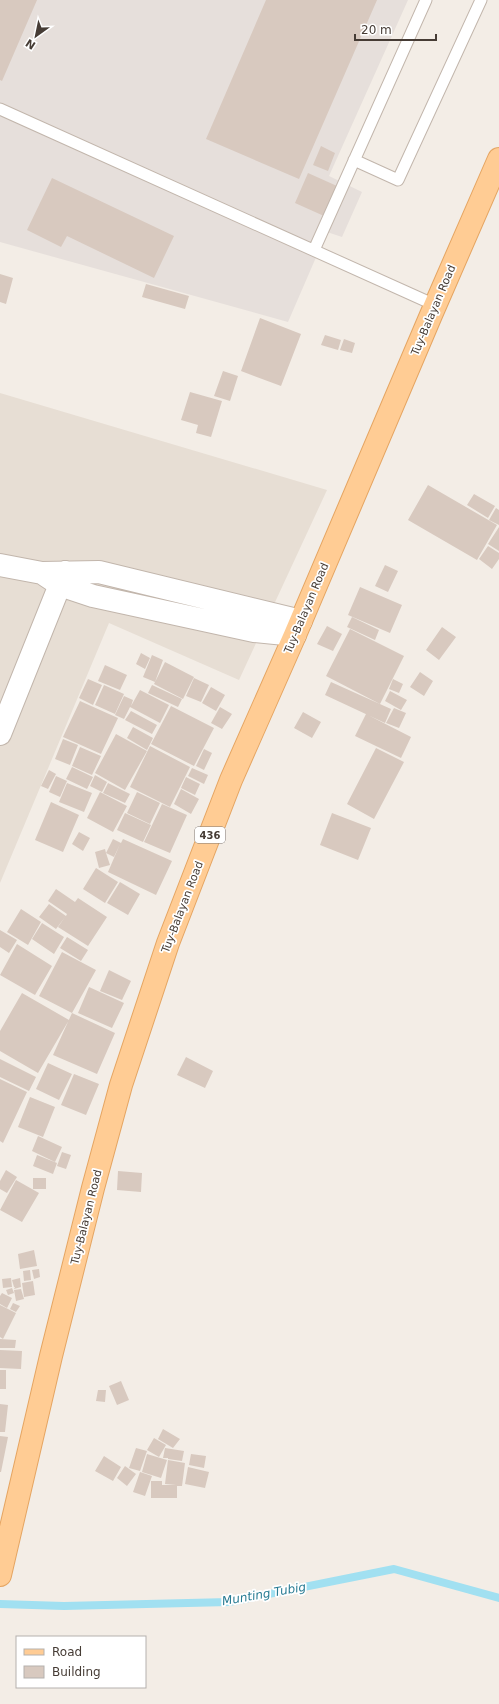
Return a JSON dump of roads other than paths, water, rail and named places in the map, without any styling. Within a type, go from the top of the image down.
[{"type":"main road","name":"Tuy-Balayan Road","points":[[0,1575],[52,1349],[121,1085],[168,943],[231,780],[298,628],[435,305],[499,159]]},
{"type":"street","points":[[0,565],[62,579],[98,572],[298,628]]},
{"type":"street","points":[[0,734],[62,579]]},
{"type":"lane","points":[[314,250],[426,0]]},
{"type":"lane","points":[[354,160],[398,180],[481,0]]},
{"type":"lane","points":[[0,109],[435,305]]},
{"type":"waterway","name":"Munting Tubig","points":[[0,1604],[64,1606],[229,1602],[394,1569],[499,1598]]}]
